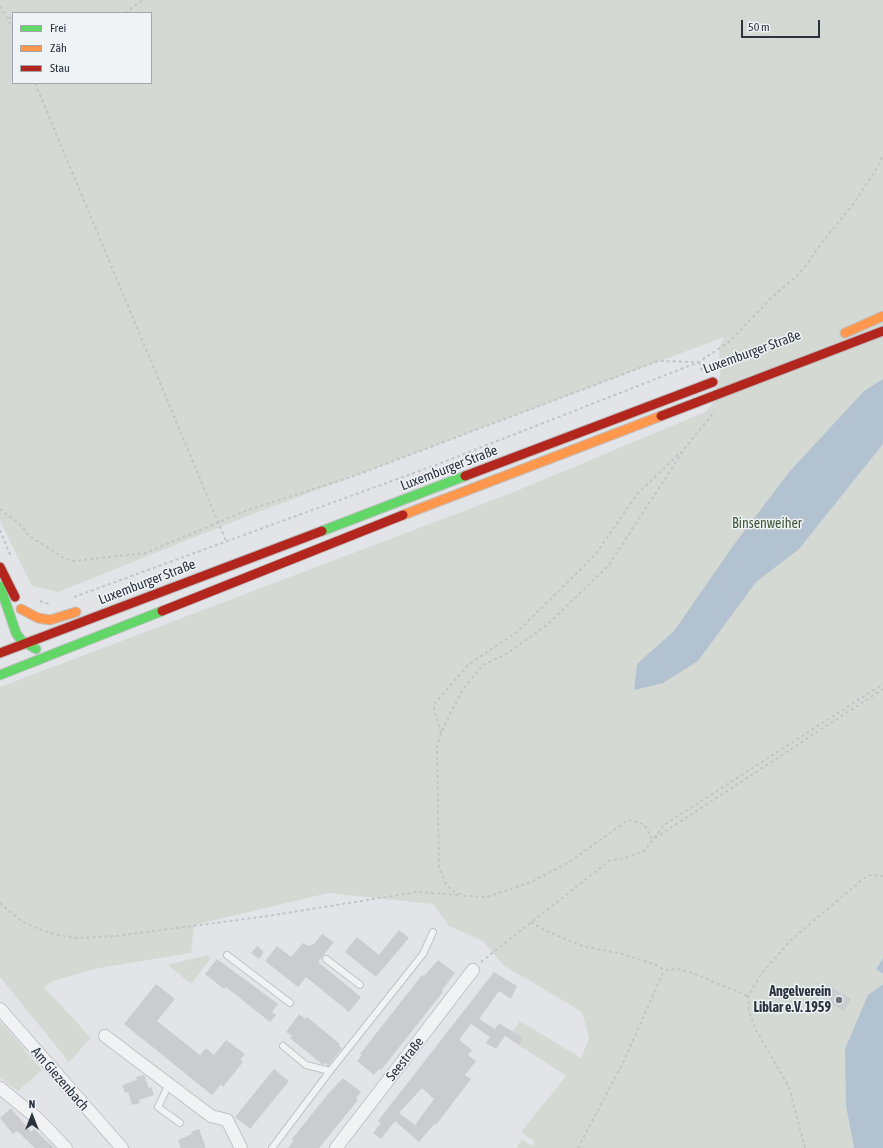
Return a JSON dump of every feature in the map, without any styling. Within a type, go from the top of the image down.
[{"type":"main road","points":[[839,335],[883,316]]},
{"type":"main road","name":"Luxemburger Straße","points":[[133,624],[418,510],[883,331]]},
{"type":"main road","name":"Luxemburger Straße","points":[[0,653],[719,380]]},
{"type":"main road","points":[[362,505],[415,496]]},
{"type":"main road","points":[[0,567],[21,609],[25,621]]},
{"type":"main road","points":[[0,586],[16,633],[25,644],[31,647],[41,649],[100,629],[133,624]]},
{"type":"main road","points":[[21,609],[38,618],[50,620],[65,617],[86,609]]},
{"type":"main road","points":[[6,631],[8,612]]},
{"type":"main road","points":[[0,675],[133,624]]},
{"type":"main road","points":[[18,656],[23,651],[27,632]]},
{"type":"street","name":"Seestraße","points":[[336,1148],[473,970]]},
{"type":"street","name":"Am Giezenbach","points":[[0,1009],[122,1148]]},
{"type":"street","points":[[105,1036],[211,1116],[227,1120],[241,1148]]},
{"type":"street","points":[[0,1088],[37,1118],[66,1148]]},
{"type":"lane","points":[[272,1148],[330,1071],[423,954],[433,932]]},
{"type":"lane","points":[[227,955],[290,1003]]},
{"type":"lane","points":[[326,959],[360,985]]},
{"type":"lane","points":[[283,1046],[306,1065],[330,1071]]},
{"type":"lane","points":[[169,1084],[158,1107],[180,1123]]},
{"type":"path","points":[[126,12],[143,0]]},
{"type":"path","points":[[0,6],[12,27]]},
{"type":"path","points":[[35,84],[226,541]]},
{"type":"path","points":[[71,598],[441,463],[699,362],[730,341],[774,295],[799,273],[854,204],[879,164],[883,154]]},
{"type":"path","points":[[0,509],[22,526],[28,535],[64,558],[74,561],[145,553],[248,510],[354,476],[658,361],[699,362]]},
{"type":"path","points":[[699,362],[703,374]]},
{"type":"path","points":[[465,896],[454,892],[446,884],[439,867],[437,747],[441,733],[452,710],[462,691],[483,665],[508,653],[548,624],[609,565],[685,448],[701,426],[712,416],[715,411]]},
{"type":"path","points":[[441,733],[434,710],[435,703],[468,665],[517,632],[596,554],[637,494],[685,448]]},
{"type":"path","points":[[0,530],[12,558]]},
{"type":"path","points":[[34,598],[47,604],[53,603]]},
{"type":"path","points":[[473,970],[609,861],[628,857],[644,851],[664,825],[883,684]]},
{"type":"path","points":[[652,839],[883,689]]},
{"type":"path","points":[[0,903],[21,920],[39,929],[57,935],[78,938],[115,936],[268,916],[417,892],[465,896],[487,896],[530,882],[568,863],[628,820],[644,824],[652,839]]},
{"type":"path","points":[[805,1148],[789,1086],[756,1030],[749,1011],[748,996],[761,974],[791,940],[863,879],[869,875],[883,876]]},
{"type":"path","points":[[531,922],[542,929],[582,946],[623,954],[656,965],[664,970],[678,969],[690,972],[748,996]]},
{"type":"path","points":[[578,1148],[624,1061],[664,970]]},
{"type":"green space","points":[[0,0],[883,0],[883,958],[876,969],[883,974],[883,984],[868,995],[846,1106],[854,1148],[516,1148],[522,1139],[532,1146],[535,1142],[521,1132],[566,1076],[508,1038],[520,1021],[581,1058],[589,1038],[582,1012],[503,965],[483,941],[449,926],[433,904],[328,893],[194,925],[191,953],[99,968],[53,981],[44,987],[91,1038],[69,1062],[0,977],[0,687],[514,492],[705,412],[712,405],[720,375],[719,347],[724,337],[240,519],[58,592],[32,586],[0,521]]},
{"type":"green space","points":[[207,955],[211,958],[191,984],[168,965]]},
{"type":"green space","points":[[0,1021],[42,1070],[18,1091],[0,1078]]},
{"type":"water","name":"Binsenweiher","points":[[883,379],[883,444],[799,549],[756,582],[698,661],[663,683],[634,690],[637,664],[674,631],[733,546],[790,471],[864,391]]},
{"type":"water","points":[[883,958],[883,974],[876,969]]},
{"type":"water","points":[[883,984],[883,1148],[854,1148],[846,1106],[845,1049],[868,995]]},
{"type":"building","points":[[399,930],[409,938],[376,977],[345,952],[357,937],[379,955]]},
{"type":"building","points":[[322,934],[334,942],[318,962],[361,997],[349,1012],[306,977],[298,987],[265,961],[277,946],[291,957],[303,943],[308,946],[314,944]]},
{"type":"building","points":[[257,946],[263,951],[263,954],[259,959],[251,953]]},
{"type":"building","points":[[217,959],[278,1004],[272,1012],[276,1015],[270,1022],[226,987],[224,989],[205,974]]},
{"type":"building","points":[[438,960],[455,973],[442,990],[443,992],[381,1070],[379,1069],[374,1075],[357,1061],[362,1055],[360,1054],[422,975],[424,976]]},
{"type":"building","points":[[494,972],[517,986],[511,999],[499,991],[479,1019],[495,1029],[499,1023],[523,1038],[519,1045],[505,1036],[496,1049],[486,1043],[490,1037],[471,1024],[459,1040],[472,1050],[468,1055],[476,1061],[465,1075],[471,1079],[436,1125],[435,1123],[419,1142],[395,1121],[381,1139],[373,1133],[381,1123],[378,1121]],"holes":[[[422,1088],[434,1099],[415,1125],[399,1113]]]},
{"type":"building","points":[[156,984],[175,999],[157,1021],[200,1055],[206,1048],[214,1055],[226,1040],[245,1054],[240,1060],[243,1062],[223,1087],[221,1084],[212,1095],[124,1024]]},
{"type":"building","name":"Angelverein Liblar e.V. 1959","points":[[828,985],[851,999],[844,1011],[827,1001],[828,999],[822,995]]},
{"type":"building","points":[[299,1014],[305,1019],[307,1017],[340,1044],[339,1046],[342,1048],[328,1066],[325,1063],[323,1065],[290,1038],[292,1036],[286,1032]]},
{"type":"building","points":[[274,1069],[289,1081],[250,1129],[235,1117]]},
{"type":"building","points":[[144,1075],[149,1088],[151,1087],[154,1095],[139,1100],[140,1103],[132,1105],[128,1092],[125,1093],[122,1085],[137,1080],[136,1077]]},
{"type":"building","points":[[343,1078],[361,1092],[356,1098],[358,1100],[319,1148],[288,1148],[294,1140],[292,1139],[328,1094]]},
{"type":"building","points":[[11,1108],[31,1132],[34,1129],[54,1148],[35,1148],[17,1131],[13,1134],[0,1118]]},
{"type":"building","points":[[199,1129],[206,1148],[181,1148],[178,1140]]},
{"type":"traffic: fast","points":[[322,531],[465,476]]},
{"type":"traffic: fast","points":[[0,586],[16,633],[21,640],[36,649]]},
{"type":"traffic: fast","points":[[0,675],[162,611]]},
{"type":"traffic: slow","points":[[845,333],[883,316]]},
{"type":"traffic: slow","points":[[403,515],[661,416]]},
{"type":"traffic: slow","points":[[21,609],[38,618],[50,620],[76,612]]},
{"type":"traffic: jam","points":[[661,416],[883,331]]},
{"type":"traffic: jam","points":[[465,476],[713,382]]},
{"type":"traffic: jam","points":[[162,611],[403,515]]},
{"type":"traffic: jam","points":[[0,653],[322,531]]},
{"type":"traffic: jam","points":[[0,567],[15,597]]},
{"type":"place","name":"Angelverein Liblar e.V. 1959","points":[[839,1000]]}]
